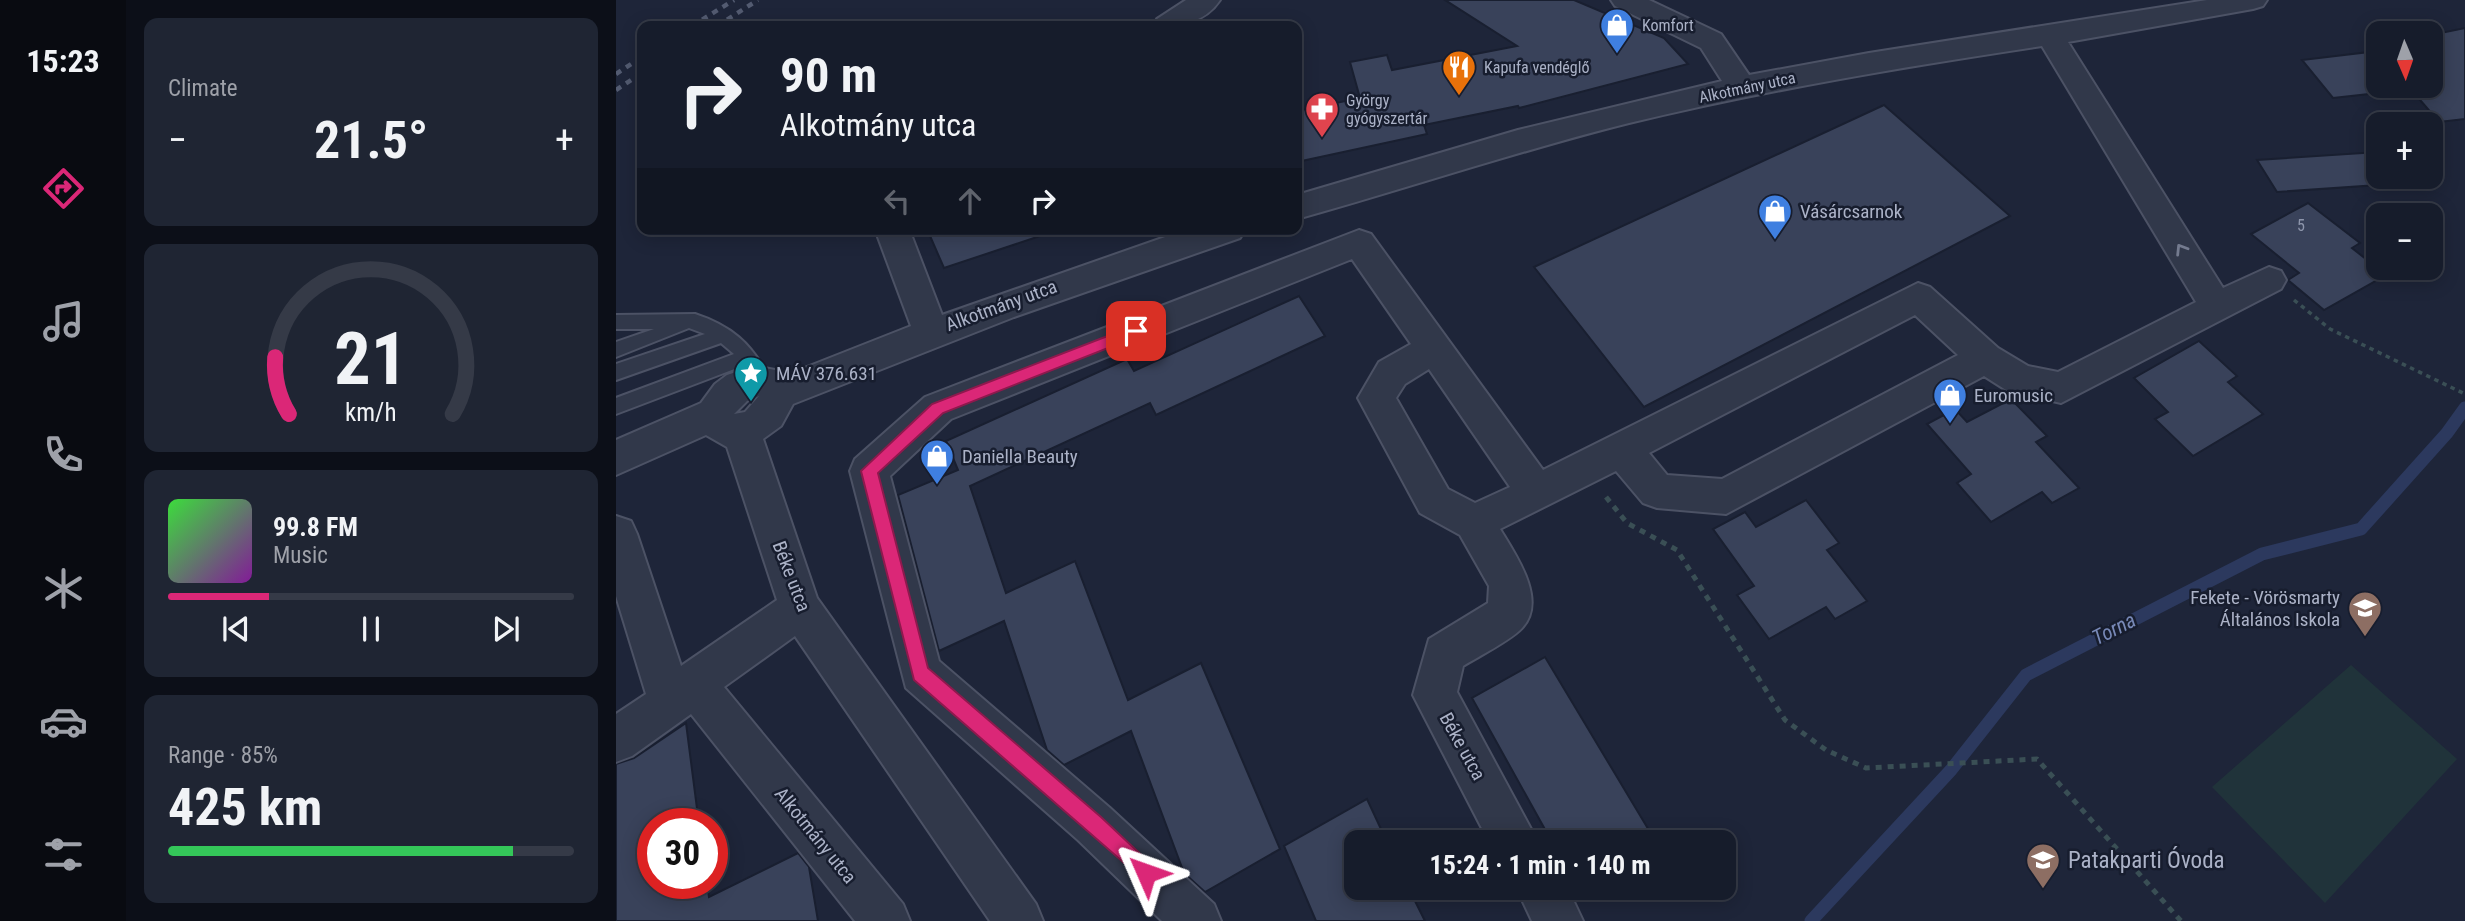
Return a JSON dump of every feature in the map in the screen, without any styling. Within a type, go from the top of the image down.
[{"type":"street","points":[[1174,21],[1206,0]]},
{"type":"street","points":[[1625,0],[1711,41],[1742,87]]},
{"type":"street","points":[[2143,0],[2168,18]]},
{"type":"street","name":"Alkotmány utca","points":[[1302,205],[1415,169],[1742,87],[2168,18],[2253,0]]},
{"type":"street","points":[[2050,36],[2217,307]]},
{"type":"street","points":[[1334,195],[1359,243],[1537,493]]},
{"type":"street","points":[[894,235],[930,331]]},
{"type":"street","name":"Alkotmány utca","points":[[763,377],[930,331],[1062,283],[1210,235]]},
{"type":"street","points":[[1197,921],[1094,824],[920,673],[869,471],[938,408],[1359,243]]},
{"type":"street","points":[[1434,348],[1392,373],[1377,398],[1434,501],[1474,522],[1537,493],[1917,297],[1985,358],[2019,379],[2061,388],[2269,279]]},
{"type":"street","points":[[1621,449],[1657,491],[1726,497],[1985,358]]},
{"type":"street","points":[[616,458],[728,422],[765,419],[777,402],[763,377]]},
{"type":"street","name":"Béke utca","points":[[728,422],[800,608],[1019,921]]},
{"type":"street","name":"Béke utca","points":[[1474,522],[1510,584],[1507,614],[1444,654],[1435,695],[1508,830]]},
{"type":"street","name":"Alkotmány utca","points":[[617,534],[682,693],[886,921]]},
{"type":"street","points":[[616,740],[800,608]]},
{"type":"street","points":[[870,707],[920,673]]},
{"type":"street","points":[[1547,900],[1559,921]]},
{"type":"lane","points":[[616,350],[695,321]]},
{"type":"lane","points":[[616,322],[695,321],[724,335],[763,377]]},
{"type":"lane","points":[[616,372],[724,335]]},
{"type":"lane","points":[[616,406],[763,377]]},
{"type":"path","points":[[2269,279],[2330,329],[2465,394]]},
{"type":"path","points":[[1583,469],[1627,523],[1677,550],[1739,652],[1785,720],[1826,750],[1866,768],[2037,759],[2181,921]]},
{"type":"shaded area","points":[[2351,665],[2457,759],[2325,903],[2212,787]]},
{"type":"building","points":[[1445,0],[1574,0],[1664,38],[1688,64],[1519,108],[1518,106],[1424,125],[1427,134],[1302,161],[1302,110],[1360,98],[1350,62],[1387,55],[1392,70],[1517,46]]},
{"type":"building","points":[[2465,28],[2465,119],[2443,122],[2443,112],[2430,112],[2418,98],[2443,98],[2443,33]]},
{"type":"building","points":[[2366,52],[2366,94],[2333,98],[2302,60]]},
{"type":"building","name":"Vásárcsarnok","points":[[1884,105],[2010,216],[1644,407],[1534,267]]},
{"type":"building","points":[[2366,153],[2366,186],[2277,192],[2257,160]]},
{"type":"building","points":[[2308,203],[2360,243],[2352,248],[2366,259],[2366,280],[2377,280],[2324,310],[2288,280],[2299,273],[2251,234]]},
{"type":"building","points":[[930,235],[1043,235],[944,268]]},
{"type":"building","points":[[1299,296],[1325,336],[1156,415],[1150,403],[970,486],[1006,593],[1075,561],[1128,700],[1201,663],[1280,849],[1205,892],[1184,873],[1131,731],[1064,765],[1047,750],[1004,621],[939,651],[898,495],[958,470],[946,441],[1127,359],[1134,371]]},
{"type":"building","points":[[2199,341],[2237,376],[2228,382],[2263,414],[2193,456],[2155,419],[2168,412],[2134,378]]},
{"type":"building","points":[[2011,399],[2047,436],[2036,442],[2079,488],[2052,503],[2042,492],[1991,522],[1957,483],[1971,474],[1927,424],[1955,409],[1967,422]]},
{"type":"building","points":[[1806,500],[1839,543],[1827,550],[1867,601],[1835,619],[1826,607],[1769,639],[1737,595],[1754,586],[1713,529],[1745,512],[1756,527]]},
{"type":"building","points":[[1545,657],[1649,830],[1545,830],[1472,698]]},
{"type":"building","points":[[686,723],[697,808],[637,808],[637,899],[728,899],[728,888],[798,853],[809,867],[818,921],[616,921],[616,764],[634,758]]},
{"type":"building","points":[[1367,799],[1381,830],[1344,830],[1344,900],[1414,900],[1425,921],[1316,921],[1284,846]]},
{"type":"waterway","name":"Torna","points":[[1811,921],[1951,770],[2026,675],[2262,554],[2361,529],[2447,433],[2465,408]]},
{"type":"railway","points":[[700,21],[734,0]]},
{"type":"railway","points":[[725,21],[758,0]]},
{"type":"railway","points":[[616,74],[637,60]]},
{"type":"railway","points":[[616,90],[637,76]]},
{"type":"place","name":"Komfort","points":[[1617,55]]},
{"type":"place","name":"Kapufa vendéglő","points":[[1459,97]]},
{"type":"place","name":"György gyógyszertár","points":[[1322,139]]},
{"type":"place","name":"Vásárcsarnok","points":[[1775,241]]},
{"type":"place","name":"MÁV 376.631","points":[[751,403]]},
{"type":"place","name":"Euromusic","points":[[1950,425]]},
{"type":"place","name":"Daniella Beauty","points":[[937,486]]},
{"type":"place","name":"Fekete - Vörösmarty Általános Iskola","points":[[2365,638]]},
{"type":"place","name":"Patakparti Óvoda","points":[[2043,890]]},
{"type":"route","points":[[1136,331],[938,408],[869,471],[920,673],[1094,824],[1146,873]]}]
